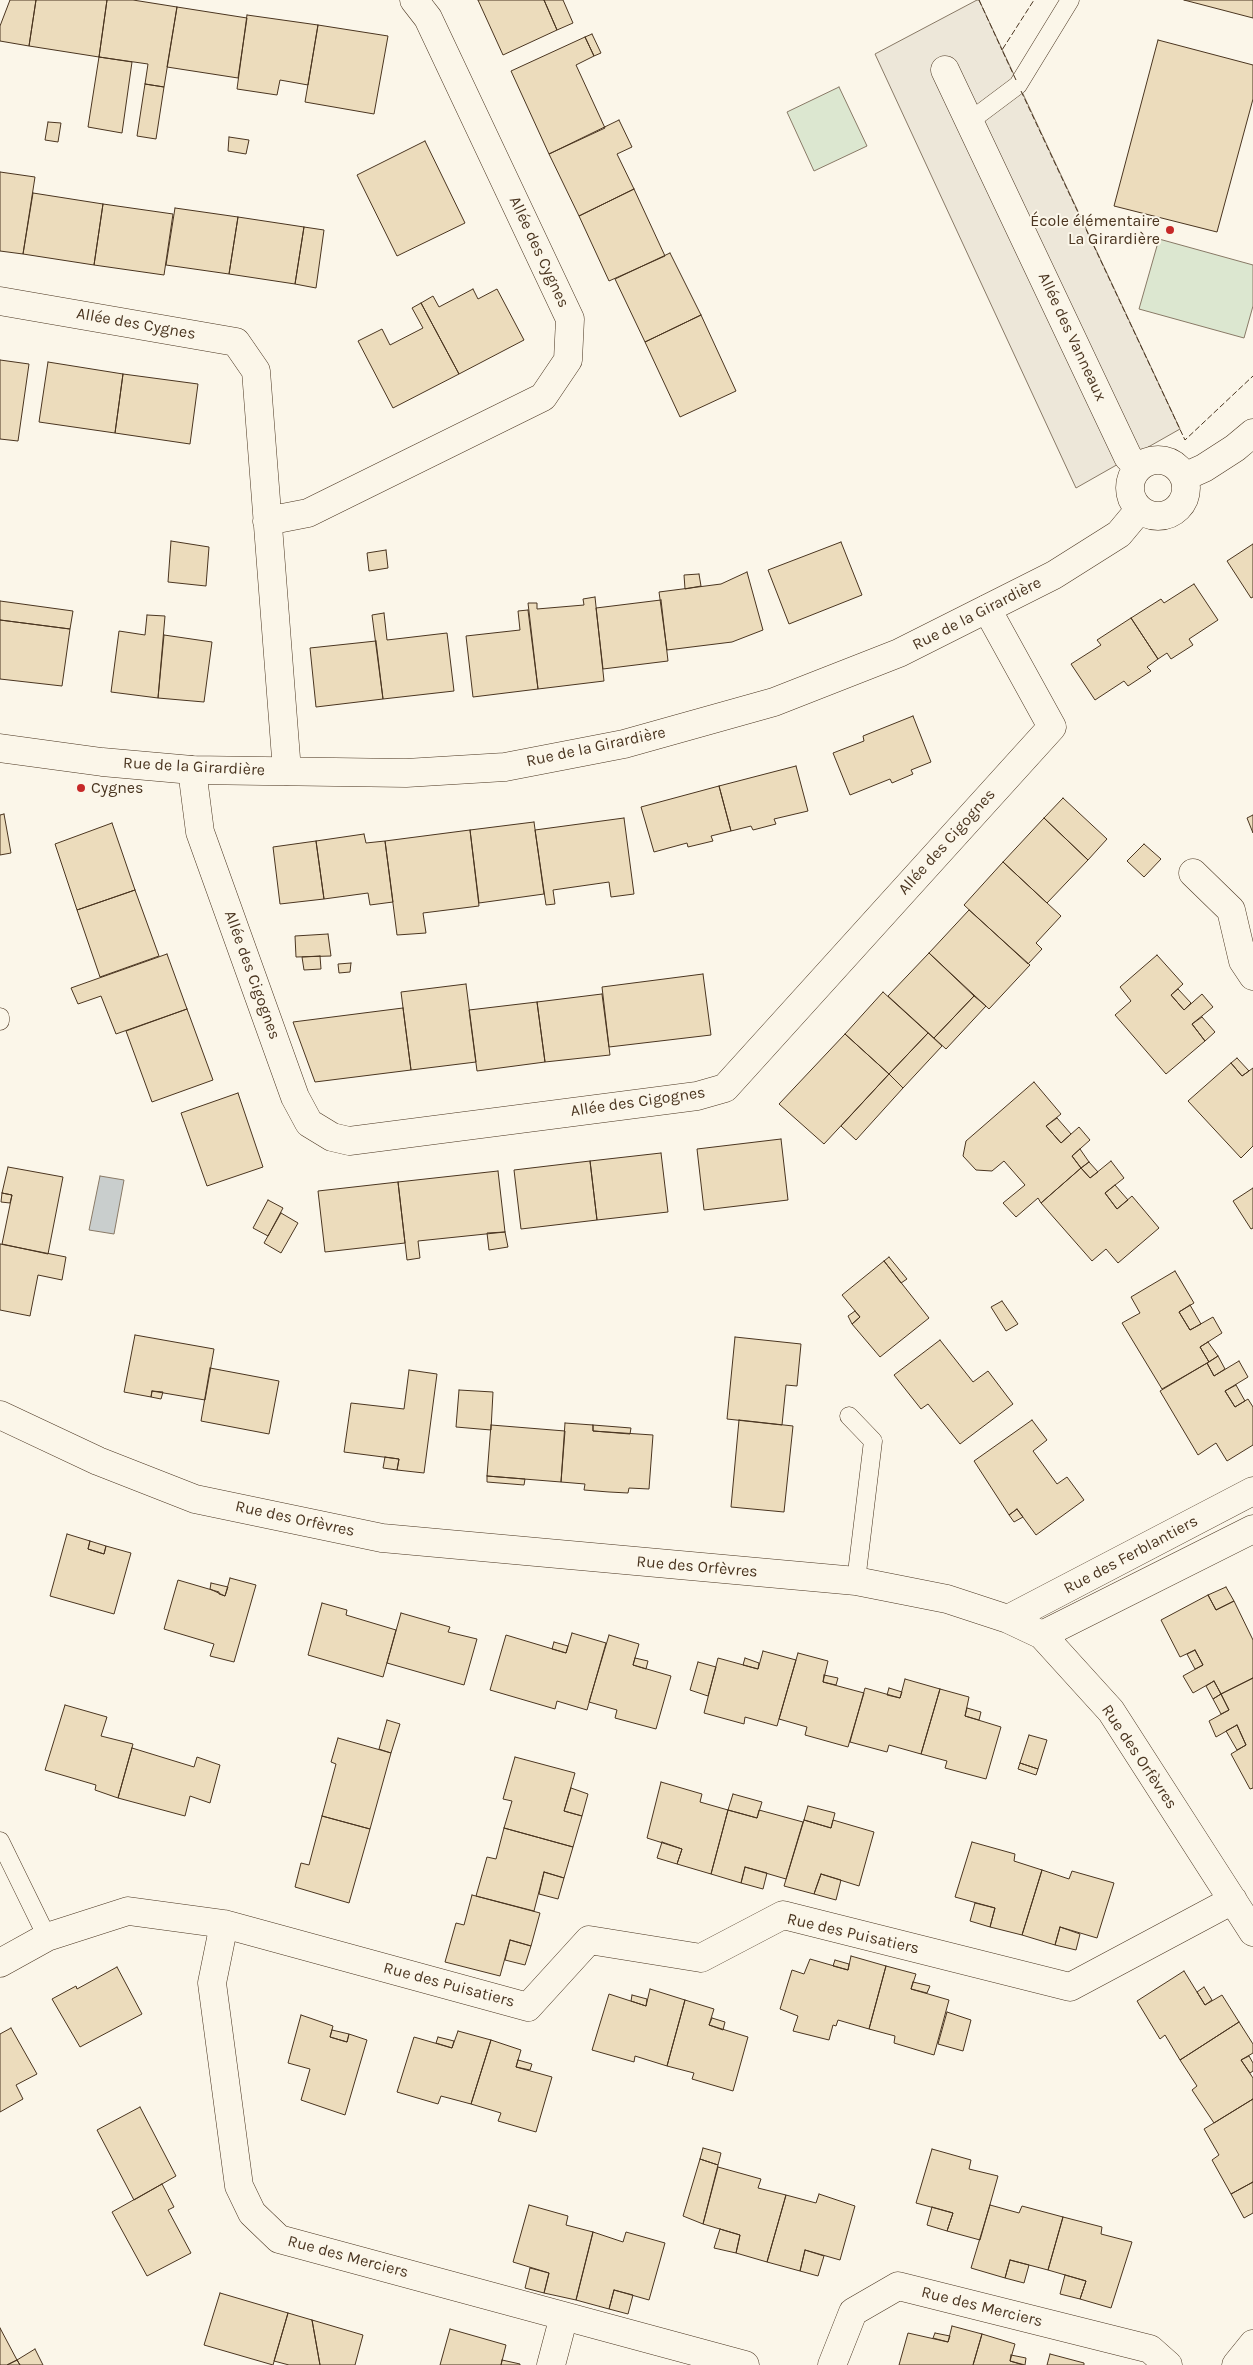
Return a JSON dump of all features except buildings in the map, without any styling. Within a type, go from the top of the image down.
[{"type":"street","name":"Allée des Cygnes","points":[[268,521],[308,513],[543,397],[568,360],[570,319],[428,18],[414,0]]},
{"type":"street","name":"Allée des Vanneaux","points":[[945,70],[1128,457],[1138,467]]},
{"type":"street","name":"Allée des Cygnes","points":[[0,300],[236,342],[256,371],[287,771]]},
{"type":"street","points":[[1184,477],[1204,468],[1235,448],[1253,433]]},
{"type":"street","points":[[1163,460],[1179,468],[1184,477],[1185,495],[1174,511],[1157,516],[1140,510],[1130,494],[1129,484],[1138,467],[1145,462],[1163,460]]},
{"type":"street","name":"Rue de la Girardière","points":[[0,748],[102,762],[192,770],[406,773],[504,767],[624,744],[774,702],[899,654],[1054,575],[1119,534],[1140,510]]},
{"type":"street","name":"Allée des Cigognes","points":[[192,770],[200,832],[295,1097],[309,1123],[332,1137],[349,1141],[697,1096],[725,1088],[1052,727],[986,609]]},
{"type":"street","points":[[1193,873],[1230,910],[1243,961],[1253,976]]},
{"type":"street","name":"Rue des Orfèvres","points":[[0,1416],[98,1461],[196,1499],[382,1538],[856,1582],[947,1598],[1008,1619],[1042,1636],[1111,1711],[1253,1932]]},
{"type":"street","name":"Rue des Ferblantiers","points":[[1008,1619],[1253,1491]]},
{"type":"street","name":"Rue des Ferblantiers","points":[[1042,1636],[1253,1529]]},
{"type":"street","name":"Rue des Puisatiers","points":[[0,1963],[47,1937],[128,1911],[224,1924],[528,2007],[589,1940],[701,1958],[783,1914],[1070,1987],[1234,1900]]},
{"type":"street","name":"Rue des Merciers","points":[[224,1924],[212,1983],[239,2186],[252,2213],[279,2239],[746,2365]]},
{"type":"street","name":"Rue des Merciers","points":[[832,2365],[853,2312],[898,2286],[1150,2349],[1168,2365]]},
{"type":"street","points":[[551,2365],[564,2316]]},
{"type":"street","points":[[1236,2365],[1253,2344]]},
{"type":"lane","points":[[970,121],[1018,86],[1070,0]]},
{"type":"lane","points":[[849,1416],[872,1441],[856,1582]]},
{"type":"lane","points":[[0,1841],[47,1937]]},
{"type":"green space","points":[[839,87],[867,146],[814,171],[787,112]]},
{"type":"green space","points":[[1159,239],[1253,265],[1253,306],[1244,338],[1139,309]]},
{"type":"shaded area","points":[[979,0],[1180,429],[1076,488],[875,54]]},
{"type":"shaded area","points":[[100,1176],[124,1180],[114,1234],[89,1230]]},
{"type":"fence","points":[[979,0],[1002,50]]},
{"type":"fence","points":[[1016,80],[1002,50],[1034,0]]},
{"type":"fence","points":[[1021,91],[1185,440],[1253,376]]},
{"type":"place","name":"École élémentaire La Girardière","points":[[1170,230]]},
{"type":"place","name":"Cygnes","points":[[81,788]]}]
